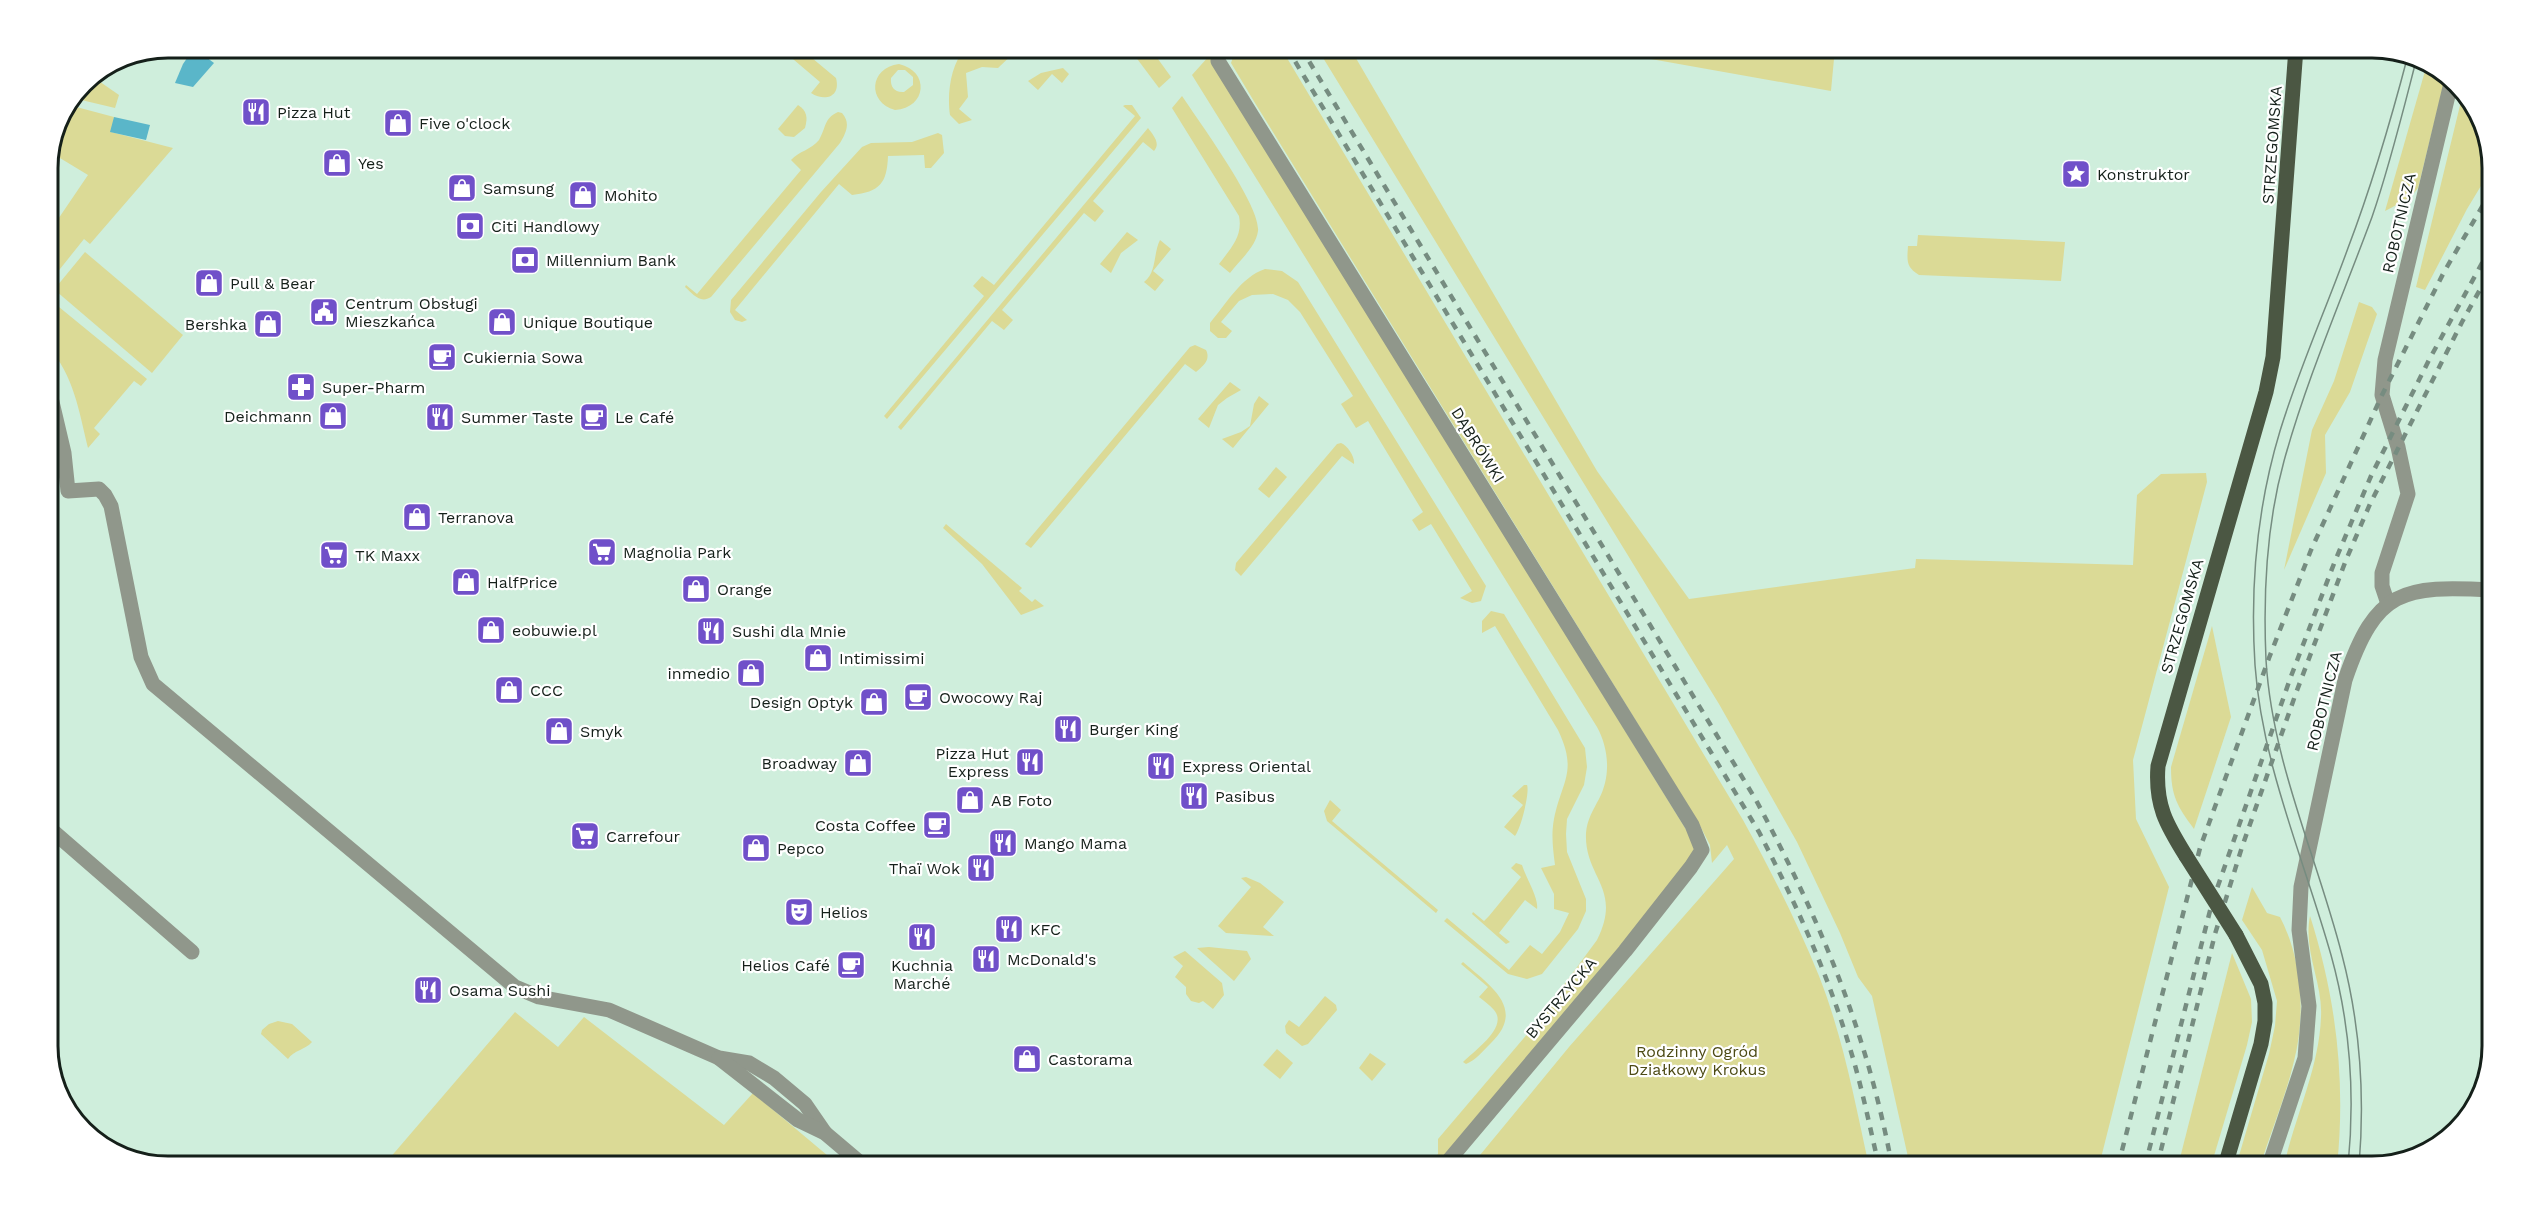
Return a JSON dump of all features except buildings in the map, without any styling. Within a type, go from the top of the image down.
[{"type":"main road","name":"STRZEGOMSKA","points":[[2228,1156],[2261,1044],[2265,1021],[2261,984],[2236,935],[2167,826],[2159,805],[2158,766],[2266,392],[2273,357],[2295,58]]},
{"type":"street","name":"DĄBRÓWKI","points":[[1218,62],[1686,815],[1702,850]]},
{"type":"street","name":"ROBOTNICZA","points":[[2272,1156],[2305,1058],[2309,1006],[2300,950],[2299,913],[2301,887],[2315,817],[2344,680],[2364,631],[2388,604],[2382,586],[2382,573],[2408,495],[2398,447],[2382,395],[2385,360],[2449,90]]},
{"type":"street","points":[[59,432],[68,491],[99,489],[111,506],[141,657],[153,684],[515,987],[539,997],[609,1010],[719,1058],[749,1063],[774,1078],[805,1104],[825,1133],[852,1156]]},
{"type":"street","points":[[2388,604],[2403,595],[2424,590],[2447,588],[2482,590]]},
{"type":"street","points":[[59,837],[192,952]]},
{"type":"street","name":"BYSTRZYCKA","points":[[1452,1156],[1624,951],[1692,867],[1702,850]]},
{"type":"green space","points":[[792,58],[812,58],[836,78],[836,90],[831,96],[816,96],[811,93],[820,82]]},
{"type":"green space","points":[[959,58],[1008,58],[998,68],[982,67],[966,73],[968,97],[959,109],[972,120],[959,124],[950,115],[949,98],[956,62]]},
{"type":"green space","points":[[1136,58],[1157,58],[1171,77],[1159,88]]},
{"type":"green space","points":[[1207,58],[1210,58],[1695,844],[1695,856],[1445,1156],[1436,1156],[1438,1139],[1529,1032],[1597,940],[1604,922],[1606,908],[1604,895],[1587,848],[1586,833],[1589,819],[1603,790],[1607,772],[1604,744],[1597,727],[1192,75]]},
{"type":"green space","name":"Rodzinny Ogród Działkowy Krokus","points":[[1233,58],[1287,58],[1743,820],[1793,916],[1819,976],[1848,1070],[1867,1156],[1479,1156],[1569,1047],[1734,859],[1727,845],[1712,863],[1710,845],[1697,820],[1231,63]]},
{"type":"green space","points":[[1323,58],[1356,58],[1597,471],[1689,599],[1915,568],[1916,559],[2133,565],[2137,495],[2161,474],[2206,473],[2207,482],[2133,760],[2136,819],[2169,887],[2102,1156],[1908,1156],[1872,996],[1858,977],[1797,842],[1719,704]]},
{"type":"green space","points":[[1645,58],[1834,58],[1831,91]]},
{"type":"green space","points":[[899,64],[909,68],[920,81],[919,96],[906,108],[895,110],[886,106],[876,93],[877,78],[889,67]],"holes":[[[898,70],[905,70],[913,77],[913,85],[904,92],[898,92],[892,87],[891,78]]]},
{"type":"green space","points":[[1063,68],[1069,74],[1062,83],[1052,74],[1038,90],[1028,81],[1041,73]]},
{"type":"green space","points":[[2425,72],[2444,85],[2418,188],[2410,198],[2385,211]]},
{"type":"green space","points":[[100,82],[119,95],[115,108],[83,100]]},
{"type":"green space","points":[[1182,96],[1227,163],[1250,203],[1256,219],[1257,237],[1247,254],[1230,273],[1219,264],[1238,236],[1239,216],[1172,108]]},
{"type":"green space","points":[[2461,103],[2477,133],[2482,161],[2482,184],[2425,290],[2416,287]]},
{"type":"green space","points":[[798,105],[806,115],[805,128],[794,137],[785,136],[778,129]]},
{"type":"green space","points":[[1132,105],[1141,118],[887,419],[884,416],[984,296],[973,286],[982,276],[994,285],[1135,116],[1123,106]]},
{"type":"green space","points":[[77,107],[114,117],[111,132],[173,148],[90,244],[84,239],[59,270],[59,218],[88,175],[59,158],[62,140]]},
{"type":"green space","points":[[838,112],[845,117],[847,124],[846,132],[840,143],[711,297],[700,299],[694,295],[685,287],[686,285],[697,294],[801,170],[791,160],[819,140],[828,120]]},
{"type":"green space","points":[[1148,128],[1157,145],[1154,151],[1143,142],[1093,201],[1104,211],[1095,222],[1084,213],[1002,310],[1013,320],[1004,330],[992,321],[901,430],[898,427]]},
{"type":"green space","points":[[938,133],[942,135],[944,153],[931,168],[925,168],[924,155],[888,156],[884,179],[875,188],[862,194],[852,195],[839,184],[735,310],[747,320],[742,322],[735,320],[730,312],[731,300],[821,192],[862,147],[871,143],[912,142]]},
{"type":"green space","points":[[1127,232],[1138,240],[1121,253],[1111,273],[1100,264]]},
{"type":"green space","points":[[1918,235],[2065,242],[2061,281],[1919,275],[1908,263],[1907,256],[1908,246],[1917,246]]},
{"type":"green space","points":[[1160,240],[1171,249],[1153,271],[1164,280],[1155,291],[1144,282],[1153,268]]},
{"type":"green space","points":[[85,252],[183,335],[152,373],[59,294],[59,284]]},
{"type":"green space","points":[[1265,269],[1282,271],[1298,282],[1486,586],[1481,601],[1472,603],[1460,598],[1472,591],[1431,524],[1419,531],[1412,520],[1423,512],[1368,421],[1356,428],[1341,404],[1353,396],[1300,312],[1288,300],[1273,294],[1252,295],[1239,301],[1221,322],[1232,331],[1226,338],[1218,338],[1210,331],[1210,323],[1234,292],[1249,278]]},
{"type":"green space","points":[[2359,302],[2372,307],[2377,314],[2350,392],[2325,435],[2326,473],[2284,570],[2312,430],[2334,381]]},
{"type":"green space","points":[[59,307],[147,379],[141,386],[134,381],[94,428],[100,434],[88,448],[78,407],[59,360]]},
{"type":"green space","points":[[1195,345],[1206,350],[1208,357],[1204,365],[1196,372],[1185,364],[1031,548],[1025,544],[1190,347]]},
{"type":"green space","points":[[1230,382],[1241,390],[1218,405],[1209,428],[1198,419]]},
{"type":"green space","points":[[1259,396],[1269,404],[1233,448],[1222,439],[1250,426],[1254,404]]},
{"type":"green space","points":[[1341,443],[1350,452],[1354,464],[1342,456],[1241,576],[1235,570],[1236,563],[1337,444]]},
{"type":"green space","points":[[1276,467],[1287,477],[1269,498],[1258,489]]},
{"type":"green space","points":[[946,524],[1022,588],[1019,591],[1032,602],[1035,599],[1044,606],[1021,615],[982,564],[943,528]]},
{"type":"green space","points":[[1491,611],[1504,614],[1585,748],[1587,767],[1584,785],[1567,819],[1566,834],[1567,852],[1586,899],[1586,911],[1578,929],[1542,974],[1527,979],[1508,974],[1444,921],[1447,918],[1509,970],[1530,945],[1542,954],[1560,932],[1569,913],[1554,909],[1554,894],[1541,868],[1555,865],[1553,825],[1568,766],[1564,744],[1558,730],[1495,626],[1482,633],[1482,621]]},
{"type":"green space","points":[[2212,626],[2231,717],[2194,829],[2176,800],[2172,786],[2171,767]]},
{"type":"green space","points":[[1527,785],[1528,789],[1526,802],[1515,836],[1504,827],[1523,805],[1512,796]]},
{"type":"green space","points":[[1330,800],[1341,810],[1332,821],[1438,910],[1436,913],[1327,821],[1324,811]]},
{"type":"green space","points":[[1516,863],[1522,865],[1534,894],[1537,909],[1525,900],[1499,933],[1510,942],[1506,944],[1472,914],[1473,912],[1484,921],[1489,916],[1521,877],[1511,868]]},
{"type":"green space","points":[[1246,877],[1260,883],[1284,902],[1263,927],[1274,936],[1226,933],[1218,926],[1251,887],[1241,878]]},
{"type":"green space","points":[[2252,887],[2267,913],[2280,917],[2293,951],[2300,988],[2298,1043],[2291,1074],[2263,1156],[2239,1156],[2269,1054],[2277,1001],[2262,950],[2242,920]]},
{"type":"green space","points":[[2310,916],[2326,977],[2337,1039],[2340,1102],[2338,1156],[2287,1156],[2316,1055],[2321,1017],[2309,929]]},
{"type":"green space","points":[[1197,948],[1247,951],[1251,959],[1234,981]]},
{"type":"green space","points":[[1185,951],[1222,983],[1224,995],[1213,1009],[1203,1001],[1199,1003],[1191,1001],[1186,994],[1186,987],[1175,977],[1183,966],[1173,957]]},
{"type":"green space","points":[[2232,953],[2251,999],[2252,1022],[2247,1045],[2214,1156],[2181,1156]]},
{"type":"green space","points":[[1463,962],[1493,989],[1505,1008],[1505,1019],[1501,1030],[1476,1058],[1466,1064],[1463,1062],[1494,1031],[1497,1017],[1492,1008],[1479,997],[1488,987],[1461,964]]},
{"type":"green space","points":[[1325,996],[1336,1005],[1337,1010],[1308,1044],[1302,1046],[1286,1033],[1285,1026],[1289,1020],[1299,1027]]},
{"type":"green space","points":[[515,1012],[558,1047],[584,1017],[724,1125],[753,1093],[828,1156],[392,1156]]},
{"type":"green space","points":[[278,1021],[292,1024],[312,1042],[288,1059],[261,1034],[269,1024]]},
{"type":"green space","points":[[1277,1049],[1293,1063],[1280,1079],[1263,1065]]},
{"type":"green space","points":[[1370,1053],[1386,1064],[1372,1081],[1359,1068]]},
{"type":"water","points":[[187,58],[207,58],[214,63],[193,87],[175,83]]},
{"type":"water","points":[[114,117],[150,125],[146,140],[110,132]]},
{"type":"tram line","points":[[2349,1156],[2351,1086],[2343,1007],[2331,955],[2286,812],[2266,739],[2255,665],[2255,576],[2261,518],[2280,431],[2365,200],[2406,64]]},
{"type":"tram line","points":[[2360,1156],[2360,1060],[2348,981],[2332,918],[2286,772],[2270,698],[2266,660],[2267,560],[2273,510],[2293,430],[2379,197],[2414,67]]},
{"type":"railway","points":[[1293,58],[1759,832],[1797,909],[1830,988],[1857,1072],[1877,1156]]},
{"type":"railway","points":[[1307,58],[1756,800],[1801,889],[1839,977],[1869,1069],[1890,1156]]},
{"type":"railway","points":[[2121,1156],[2200,848],[2269,658],[2311,550],[2382,395],[2444,272],[2482,207]]},
{"type":"railway","points":[[2148,1156],[2212,903],[2290,679],[2335,561],[2371,476],[2429,360],[2482,263]]},
{"type":"railway","points":[[2160,1156],[2215,934],[2242,847],[2296,693],[2346,560],[2370,504],[2482,286]]},
{"type":"place","name":"Pizza Hut","points":[[256,112]]},
{"type":"place","name":"Five o'clock","points":[[398,123]]},
{"type":"place","name":"Yes","points":[[337,163]]},
{"type":"place","name":"Konstruktor","points":[[2076,174]]},
{"type":"place","name":"Samsung","points":[[462,188]]},
{"type":"place","name":"Mohito","points":[[583,195]]},
{"type":"place","name":"Citi Handlowy","points":[[470,226]]},
{"type":"place","name":"Millennium Bank","points":[[525,260]]},
{"type":"place","name":"Pull & Bear","points":[[209,283]]},
{"type":"place","name":"Centrum Obsługi Mieszkańca","points":[[324,312]]},
{"type":"place","name":"Unique Boutique","points":[[502,322]]},
{"type":"place","name":"Bershka","points":[[268,324]]},
{"type":"place","name":"Cukiernia Sowa","points":[[442,357]]},
{"type":"place","name":"Super-Pharm","points":[[301,387]]},
{"type":"place","name":"Deichmann","points":[[333,416]]},
{"type":"place","name":"Summer Taste","points":[[440,417]]},
{"type":"place","name":"Le Café","points":[[594,417]]},
{"type":"place","name":"Terranova","points":[[417,517]]},
{"type":"place","name":"Magnolia Park","points":[[602,552]]},
{"type":"place","name":"TK Maxx","points":[[334,555]]},
{"type":"place","name":"HalfPrice","points":[[466,582]]},
{"type":"place","name":"Orange","points":[[696,589]]},
{"type":"place","name":"eobuwie.pl","points":[[491,630]]},
{"type":"place","name":"Sushi dla Mnie","points":[[711,631]]},
{"type":"place","name":"Intimissimi","points":[[818,658]]},
{"type":"place","name":"inmedio","points":[[751,673]]},
{"type":"place","name":"CCC","points":[[509,690]]},
{"type":"place","name":"Owocowy Raj","points":[[918,697]]},
{"type":"place","name":"Design Optyk","points":[[874,702]]},
{"type":"place","name":"Burger King","points":[[1068,729]]},
{"type":"place","name":"Smyk","points":[[559,731]]},
{"type":"place","name":"Pizza Hut Express","points":[[1030,762]]},
{"type":"place","name":"Broadway","points":[[858,763]]},
{"type":"place","name":"Express Oriental","points":[[1161,766]]},
{"type":"place","name":"Pasibus","points":[[1194,796]]},
{"type":"place","name":"AB Foto","points":[[970,800]]},
{"type":"place","name":"Costa Coffee","points":[[937,825]]},
{"type":"place","name":"Carrefour","points":[[585,836]]},
{"type":"place","name":"Mango Mama","points":[[1003,843]]},
{"type":"place","name":"Pepco","points":[[756,848]]},
{"type":"place","name":"Thaï Wok","points":[[981,868]]},
{"type":"place","name":"Helios","points":[[799,912]]},
{"type":"place","name":"KFC","points":[[1009,929]]},
{"type":"place","name":"Kuchnia Marché","points":[[922,937]]},
{"type":"place","name":"McDonald's","points":[[986,959]]},
{"type":"place","name":"Helios Café","points":[[851,965]]},
{"type":"place","name":"Osama Sushi","points":[[428,990]]},
{"type":"place","name":"Castorama","points":[[1027,1059]]}]
